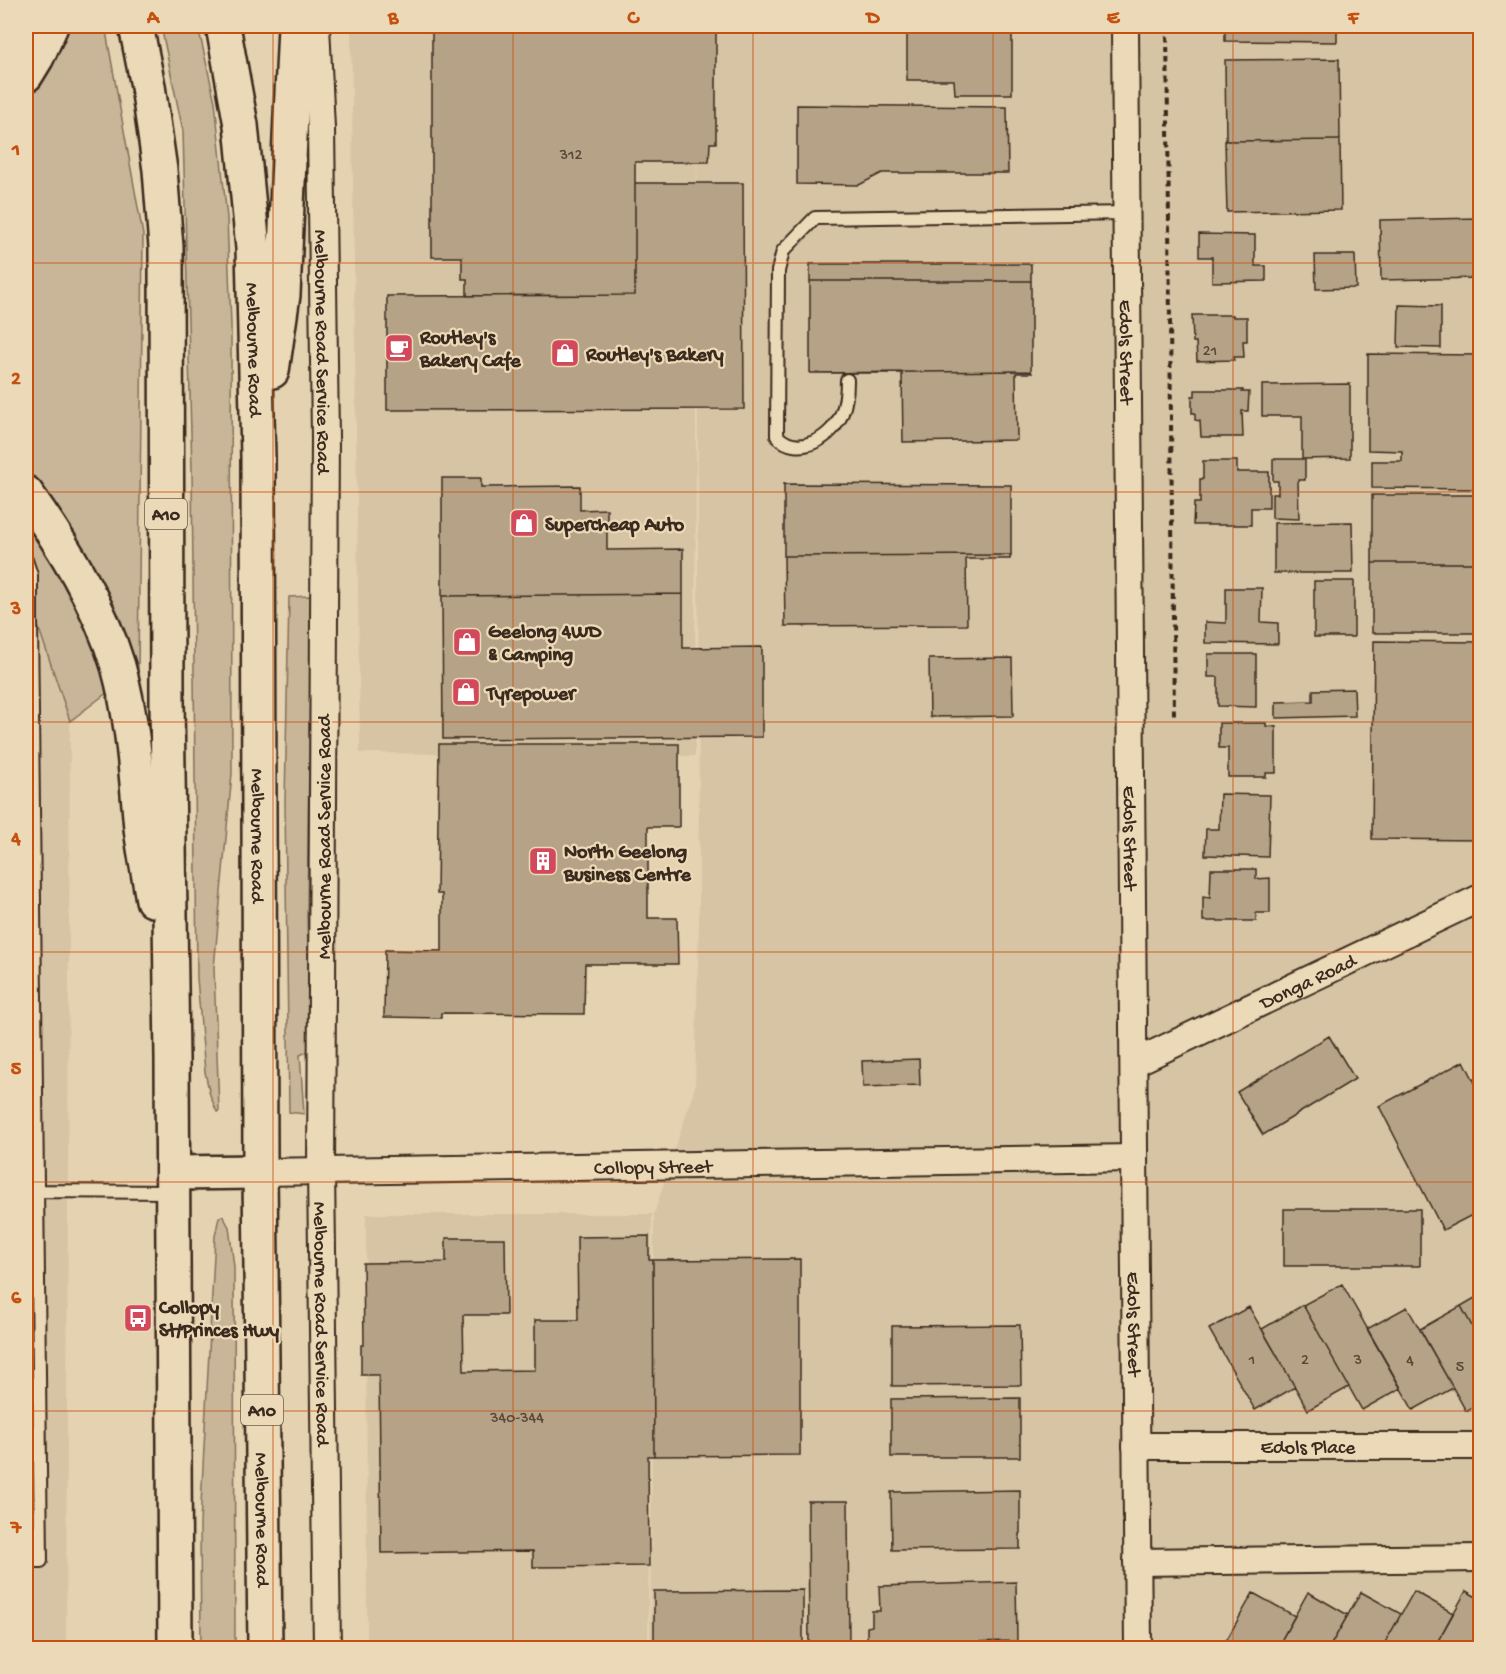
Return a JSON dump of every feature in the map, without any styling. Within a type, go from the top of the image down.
[{"type":"highway","points":[[26,75],[51,26]]},
{"type":"highway","name":"A10","points":[[136,26],[148,86],[158,160],[165,247],[167,701],[173,1182],[174,1648]]},
{"type":"highway","name":"Melbourne Road","points":[[223,26],[241,125],[253,248],[258,457],[260,1172],[265,1648]]},
{"type":"highway","points":[[258,457],[283,295],[295,26]]},
{"type":"highway","points":[[26,493],[74,566],[97,613],[117,664],[129,712],[142,831],[171,1005]]},
{"type":"highway","name":"Collopy Street","points":[[173,1182],[260,1172]]},
{"type":"street","name":"Melbourne Road Service Road","points":[[316,26],[321,139],[326,438],[321,1170],[327,1648]]},
{"type":"street","name":"Edols Street","points":[[1125,26],[1138,1648]]},
{"type":"street","name":"Donga Road","points":[[1134,1063],[1480,898]]},
{"type":"street","name":"Collopy Street","points":[[260,1172],[1133,1158]]},
{"type":"street","name":"Edols Place","points":[[1136,1446],[1480,1446]]},
{"type":"street","points":[[1137,1562],[1480,1558]]},
{"type":"lane","points":[[847,380],[847,396],[842,415],[835,427],[812,443],[800,446],[785,444],[777,436],[778,271],[783,251],[815,218],[1127,213]]},
{"type":"lane","points":[[26,560],[31,586],[41,1561],[26,1561]]},
{"type":"lane","points":[[38,1191],[173,1182]]},
{"type":"path","points":[[1167,26],[1174,717]]},
{"type":"shaded area","points":[[26,26],[105,26],[143,235],[138,669],[70,721],[26,590]]},
{"type":"shaded area","points":[[161,26],[198,26],[215,102],[227,218],[231,325],[232,773],[214,968],[219,1111],[217,1112],[210,1095],[205,1072],[197,978],[192,471],[183,131]]},
{"type":"shaded area","points":[[351,26],[1480,26],[1480,1648],[650,1648],[654,1214],[695,1087],[699,920],[697,100],[695,756],[360,753]]},
{"type":"shaded area","points":[[26,590],[70,721],[66,1648],[26,1648]]},
{"type":"shaded area","points":[[311,596],[307,916],[311,1050],[300,1055],[304,1114],[289,1112],[285,803],[289,597]]},
{"type":"shaded area","points":[[366,1214],[652,1214],[648,1648],[367,1648]]},
{"type":"shaded area","points":[[223,1216],[229,1227],[234,1267],[235,1648],[201,1648],[200,1524],[215,1236],[219,1217]]},
{"type":"building","points":[[432,26],[716,26],[716,143],[710,143],[709,162],[635,162],[635,295],[467,296],[467,279],[462,279],[462,257],[432,257]]},
{"type":"building","points":[[1225,26],[1337,26],[1337,42],[1225,41]]},
{"type":"building","points":[[1012,30],[1012,94],[955,94],[954,80],[907,80],[907,31]]},
{"type":"building","points":[[1339,59],[1340,140],[1226,141],[1225,60]]},
{"type":"building","points":[[797,105],[1007,107],[1008,173],[882,173],[859,185],[797,184]]},
{"type":"building","points":[[1340,140],[1341,210],[1227,212],[1225,141]]},
{"type":"building","name":"Routley's Bakery","points":[[635,183],[743,183],[744,409],[387,410],[387,296],[635,295]]},
{"type":"building","points":[[1480,218],[1480,278],[1381,280],[1380,220]]},
{"type":"building","points":[[1199,234],[1255,235],[1255,266],[1266,266],[1266,281],[1212,282],[1212,257],[1199,257]]},
{"type":"building","points":[[1315,255],[1355,255],[1356,288],[1316,289]]},
{"type":"building","points":[[810,264],[1031,264],[1031,281],[810,281]]},
{"type":"building","points":[[810,281],[1031,281],[1031,371],[810,373]]},
{"type":"building","points":[[1399,305],[1441,306],[1441,348],[1398,347]]},
{"type":"building","points":[[1192,315],[1247,317],[1247,341],[1243,341],[1244,357],[1234,357],[1234,360],[1197,361],[1196,342],[1193,342]]},
{"type":"building","points":[[1368,354],[1480,355],[1480,489],[1372,488],[1372,461],[1402,461],[1402,451],[1368,450]]},
{"type":"building","points":[[1031,371],[1032,373],[1016,373],[1017,440],[903,442],[902,373],[810,373]]},
{"type":"building","points":[[1350,384],[1350,458],[1302,459],[1302,416],[1262,416],[1262,385]]},
{"type":"building","points":[[1195,390],[1249,392],[1248,411],[1242,411],[1243,437],[1201,437],[1200,421],[1195,420],[1195,413],[1192,413],[1192,396],[1195,396]]},
{"type":"building","points":[[1273,459],[1305,459],[1305,480],[1298,480],[1299,519],[1272,518],[1272,494],[1278,494],[1278,481],[1273,481]]},
{"type":"building","points":[[1203,461],[1237,461],[1237,472],[1269,472],[1269,508],[1251,508],[1251,525],[1193,525],[1194,503],[1200,503]]},
{"type":"building","name":"Supercheap Auto","points":[[442,478],[481,478],[481,487],[580,486],[580,510],[607,509],[607,550],[683,549],[683,594],[442,596]]},
{"type":"building","points":[[784,484],[1011,485],[1011,555],[784,556]]},
{"type":"building","points":[[1372,495],[1480,495],[1480,563],[1372,563]]},
{"type":"building","points":[[1352,522],[1353,573],[1274,573],[1274,523]]},
{"type":"building","points":[[1011,555],[1010,559],[966,559],[967,625],[785,626],[784,556]]},
{"type":"building","points":[[1372,563],[1480,563],[1480,633],[1372,633]]},
{"type":"building","points":[[1314,581],[1354,581],[1354,637],[1314,637]]},
{"type":"building","points":[[1226,588],[1262,588],[1261,622],[1278,623],[1278,644],[1205,643],[1205,622],[1226,623]]},
{"type":"building","points":[[683,594],[683,648],[762,647],[762,737],[443,739],[442,596]]},
{"type":"building","points":[[1374,641],[1480,642],[1480,840],[1372,839]]},
{"type":"building","points":[[1208,654],[1256,654],[1256,707],[1218,706],[1218,677],[1208,677]]},
{"type":"building","points":[[1012,658],[1013,716],[930,717],[929,659]]},
{"type":"building","points":[[1354,689],[1355,716],[1276,718],[1276,702],[1313,701],[1313,690]]},
{"type":"building","points":[[1219,723],[1266,723],[1266,726],[1276,727],[1276,773],[1266,773],[1266,777],[1228,777],[1228,748],[1219,748]]},
{"type":"building","name":"North Geelong Business Centre","points":[[439,744],[679,744],[679,827],[648,827],[648,918],[677,918],[678,964],[585,964],[584,1014],[441,1013],[441,1018],[384,1017],[385,950],[442,951],[442,894],[437,894]]},
{"type":"building","points":[[1220,794],[1270,795],[1268,857],[1205,855],[1206,829],[1219,829]]},
{"type":"building","points":[[1211,869],[1256,869],[1256,879],[1270,878],[1270,913],[1256,913],[1256,921],[1203,921],[1203,897],[1210,898]]},
{"type":"building","points":[[1329,1036],[1355,1079],[1263,1135],[1237,1092]]},
{"type":"building","points":[[919,1059],[920,1085],[863,1087],[862,1061]]},
{"type":"building","points":[[1464,1061],[1480,1093],[1480,1211],[1443,1230],[1379,1106]]},
{"type":"building","points":[[1284,1209],[1420,1209],[1420,1266],[1284,1266]]},
{"type":"building","points":[[649,1236],[649,1260],[653,1260],[654,1456],[648,1456],[649,1566],[533,1567],[533,1551],[381,1553],[379,1375],[361,1375],[361,1345],[364,1345],[363,1263],[446,1262],[446,1238],[505,1238],[506,1315],[463,1315],[464,1371],[535,1370],[535,1320],[578,1320],[577,1237]]},
{"type":"building","points":[[800,1259],[800,1455],[654,1456],[653,1260]]},
{"type":"building","points":[[1342,1284],[1401,1388],[1362,1410],[1303,1305]]},
{"type":"building","points":[[1480,1295],[1480,1341],[1461,1306]]},
{"type":"building","points":[[1303,1305],[1349,1387],[1308,1410],[1262,1329]]},
{"type":"building","points":[[1461,1306],[1480,1341],[1480,1403],[1466,1411],[1420,1329]]},
{"type":"building","points":[[1249,1307],[1295,1387],[1255,1410],[1209,1329]]},
{"type":"building","points":[[1407,1307],[1453,1388],[1413,1410],[1367,1329]]},
{"type":"building","points":[[1020,1325],[1021,1385],[892,1386],[892,1326]]},
{"type":"building","points":[[1020,1398],[1020,1457],[891,1457],[891,1399]]},
{"type":"building","points":[[1020,1490],[1020,1549],[892,1550],[891,1492]]},
{"type":"building","points":[[808,1501],[848,1501],[849,1648],[809,1648]]},
{"type":"building","points":[[1016,1582],[1017,1641],[913,1643],[914,1648],[867,1648],[867,1627],[872,1626],[872,1611],[880,1611],[879,1586]]},
{"type":"building","points":[[803,1590],[803,1648],[654,1648],[654,1591]]},
{"type":"building","points":[[1414,1591],[1453,1613],[1434,1648],[1382,1648]]},
{"type":"building","points":[[1466,1591],[1480,1599],[1480,1648],[1434,1648]]},
{"type":"building","points":[[1308,1592],[1348,1615],[1329,1648],[1277,1648]]},
{"type":"building","points":[[1361,1592],[1401,1614],[1382,1648],[1329,1648]]},
{"type":"building","points":[[1253,1593],[1295,1616],[1277,1648],[1222,1648]]},
{"type":"place","name":"Routley's Bakery Cafe","points":[[399,348]]},
{"type":"place","name":"Routley's Bakery","points":[[565,353]]},
{"type":"place","name":"Supercheap Auto","points":[[524,523]]},
{"type":"place","name":"Geelong 4WD & Camping","points":[[467,642]]},
{"type":"place","name":"Tyrepower","points":[[466,692]]},
{"type":"place","name":"North Geelong Business Centre","points":[[543,861]]},
{"type":"place","name":"Collopy St/Princes Hwy","points":[[138,1318]]}]
